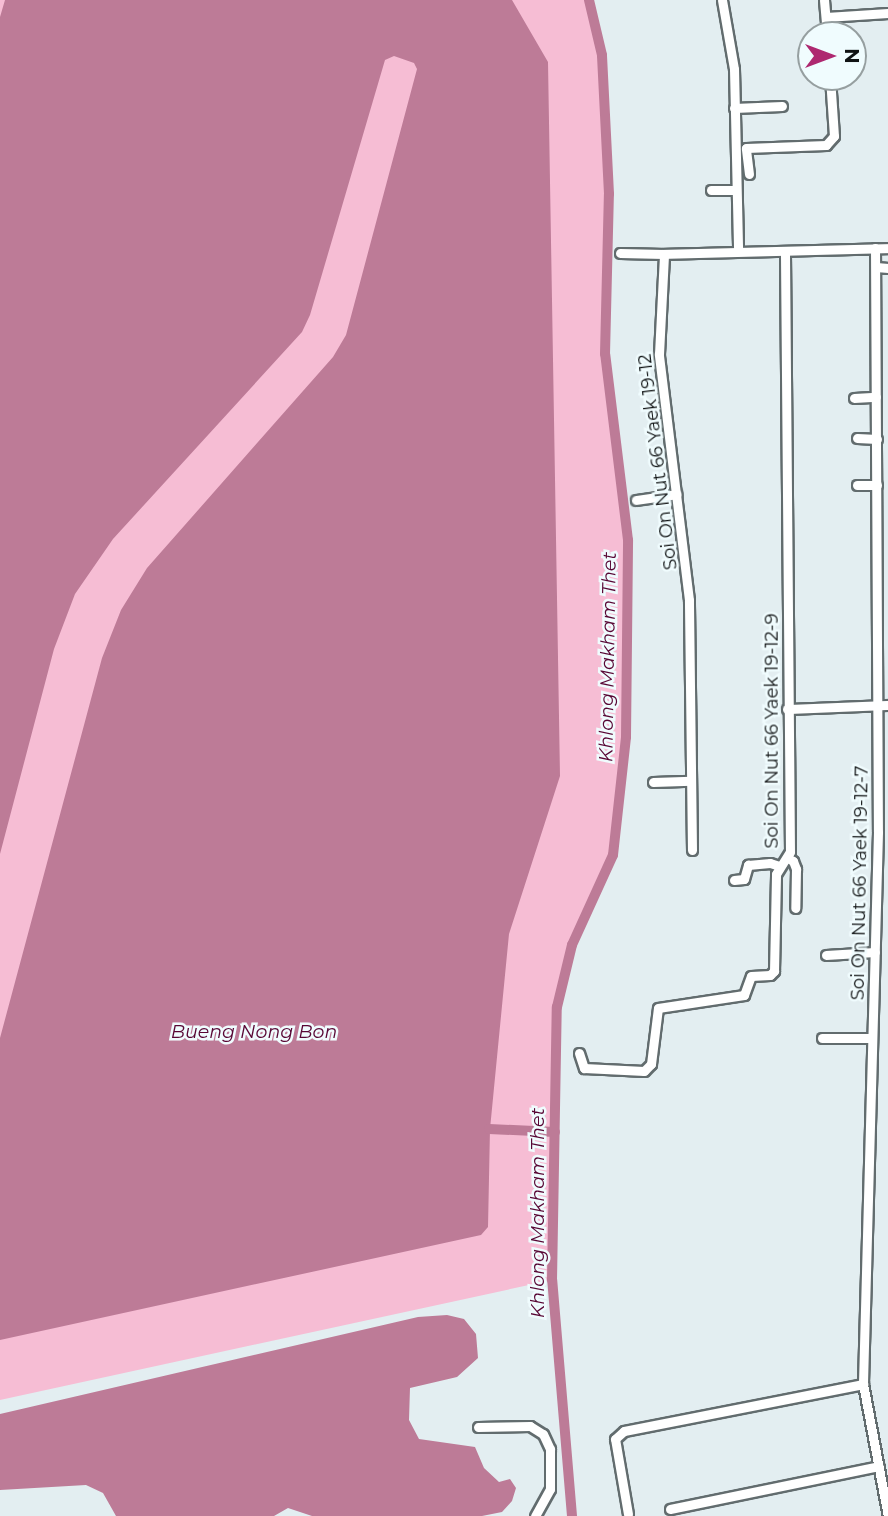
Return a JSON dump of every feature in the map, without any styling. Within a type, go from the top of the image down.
[{"type":"street","points":[[722,0],[734,69],[738,250]]},
{"type":"street","points":[[824,0],[826,21]]},
{"type":"street","points":[[826,17],[888,13]]},
{"type":"street","points":[[749,174],[746,148],[826,145],[834,136],[831,91]]},
{"type":"street","points":[[734,108],[782,106]]},
{"type":"street","points":[[711,190],[736,190]]},
{"type":"street","name":"Soi On Nut 66 Yaek 19-12-7","points":[[875,248],[877,485],[883,610],[883,705],[863,1384],[888,1516]]},
{"type":"street","points":[[620,253],[888,248]]},
{"type":"street","name":"Soi On Nut 66 Yaek 19-12-9","points":[[579,1053],[584,1068],[644,1071],[651,1064],[658,1008],[744,995],[751,976],[773,973],[776,874],[779,866],[788,858],[785,251]]},
{"type":"street","name":"Soi On Nut 66 Yaek 19-12","points":[[664,254],[659,354],[689,600],[692,850]]},
{"type":"street","points":[[876,267],[888,268]]},
{"type":"street","points":[[855,398],[876,397]]},
{"type":"street","points":[[857,438],[877,439]]},
{"type":"street","points":[[857,485],[877,485]]},
{"type":"street","points":[[636,500],[677,494]]},
{"type":"street","points":[[787,709],[883,705]]},
{"type":"street","points":[[653,782],[691,781]]},
{"type":"street","points":[[788,858],[793,861],[796,869],[795,908]]},
{"type":"street","points":[[734,880],[744,879],[748,865],[770,863],[779,866]]},
{"type":"street","points":[[827,955],[875,952]]},
{"type":"street","points":[[822,1038],[872,1038]]},
{"type":"street","points":[[628,1514],[615,1439],[624,1431],[863,1384]]},
{"type":"street","points":[[478,1427],[530,1426],[543,1434],[551,1457],[550,1489],[536,1516]]},
{"type":"street","points":[[670,1509],[879,1466]]},
{"type":"shaded area","name":"Bueng Nong Bon","points":[[0,0],[589,0],[602,55],[609,194],[605,354],[628,540],[626,737],[613,855],[572,945],[557,1007],[552,1280],[0,1400]]},
{"type":"water","name":"Bueng Nong Bon","points":[[5,0],[512,0],[548,62],[560,776],[509,934],[490,1129],[488,1227],[481,1235],[0,1340],[0,1038],[102,658],[121,610],[147,568],[333,357],[346,335],[417,69],[414,63],[394,56],[385,60],[310,315],[302,332],[113,539],[75,594],[54,649],[0,854],[0,17]]},
{"type":"water","points":[[447,1315],[464,1319],[476,1334],[478,1358],[457,1377],[410,1388],[409,1420],[419,1439],[475,1447],[484,1468],[499,1482],[510,1479],[516,1488],[512,1501],[502,1512],[482,1516],[312,1516],[288,1508],[274,1516],[116,1516],[103,1493],[86,1485],[0,1490],[0,1414],[418,1317]]},
{"type":"waterway","name":"Khlong Makham Thet","points":[[572,1516],[552,1280],[557,1007],[572,945],[613,855],[626,737],[628,540],[605,354],[609,194],[602,55],[589,0]]},
{"type":"waterway","points":[[489,1129],[555,1132]]}]
